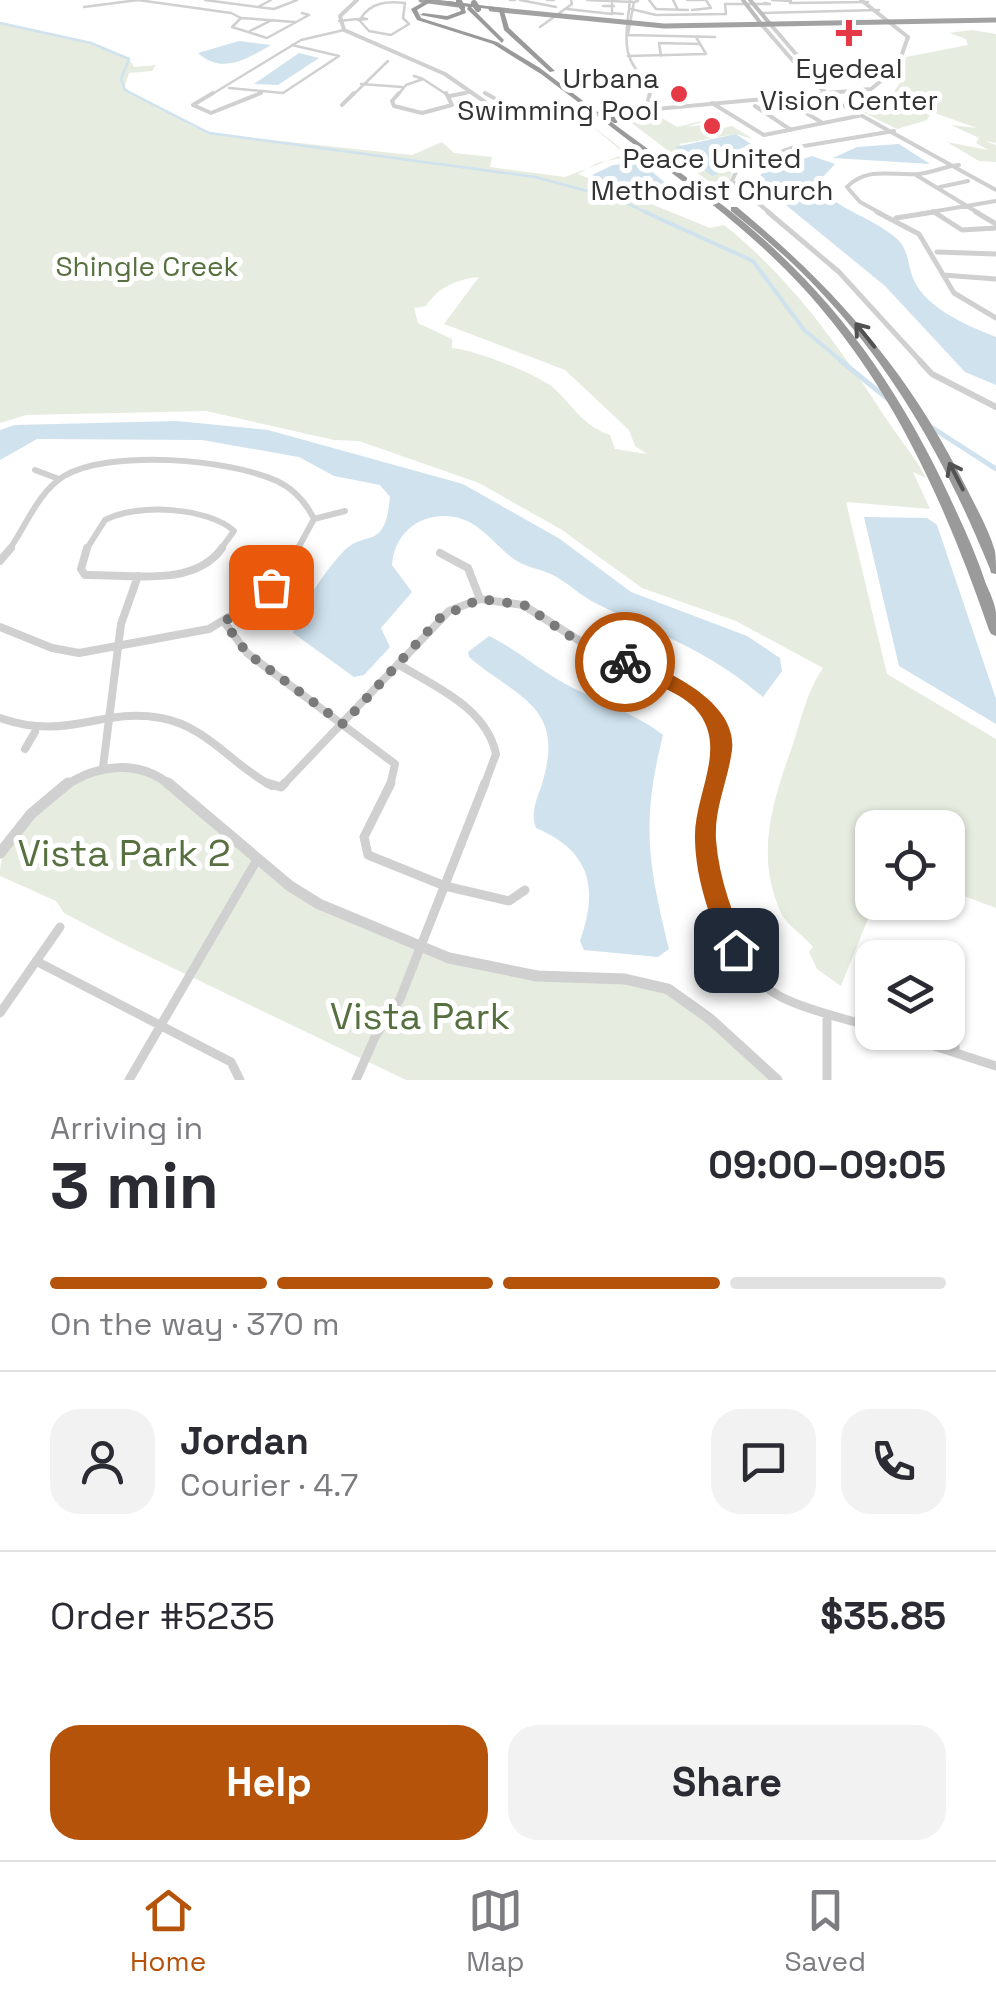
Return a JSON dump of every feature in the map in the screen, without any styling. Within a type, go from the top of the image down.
[{"type":"highway","points":[[413,0],[416,16],[426,23],[499,45],[549,73]]},
{"type":"highway","points":[[414,9],[434,1],[469,3],[557,11],[630,24],[996,18]]},
{"type":"highway","points":[[469,3],[463,13],[452,17],[420,13],[421,8],[434,1],[506,6]]},
{"type":"highway","points":[[469,3],[493,34],[750,222],[812,276],[873,344],[922,414],[996,569]]},
{"type":"highway","points":[[506,6],[510,34],[549,73]]},
{"type":"highway","points":[[630,24],[890,21]]},
{"type":"highway","points":[[605,115],[790,268],[849,333],[892,395],[957,520],[996,630]]},
{"type":"main road","points":[[748,2],[766,24]]},
{"type":"main road","points":[[748,2],[766,24]]},
{"type":"street","points":[[180,6],[192,0]]},
{"type":"street","points":[[204,0],[279,9],[297,0]]},
{"type":"street","points":[[257,7],[271,0]]},
{"type":"street","points":[[344,30],[339,22],[342,12],[356,0]]},
{"type":"street","points":[[506,6],[554,0]]},
{"type":"street","points":[[587,2],[601,5],[649,0],[652,8],[728,14],[726,4],[762,4]]},
{"type":"street","points":[[673,0],[678,10]]},
{"type":"street","points":[[634,9],[711,8],[706,0],[687,0]]},
{"type":"street","points":[[772,0],[865,1],[907,35]]},
{"type":"street","points":[[84,8],[115,1],[296,22]]},
{"type":"street","points":[[339,22],[359,19],[366,9],[386,1],[406,3],[403,18],[409,24],[391,35],[369,31],[359,19]]},
{"type":"street","points":[[557,11],[572,4],[571,1]]},
{"type":"street","points":[[542,25],[571,1],[614,3],[624,8]]},
{"type":"street","points":[[634,1],[628,56],[632,69],[650,84],[648,101],[656,110]]},
{"type":"street","points":[[585,12],[587,2]]},
{"type":"street","points":[[612,15],[614,3]]},
{"type":"street","points":[[545,4],[557,11],[623,14]]},
{"type":"street","points":[[760,13],[877,10]]},
{"type":"street","points":[[690,11],[698,24]]},
{"type":"street","points":[[812,12],[822,21]]},
{"type":"street","points":[[250,31],[254,36],[270,37],[309,15],[302,13]]},
{"type":"street","points":[[241,18],[229,27],[250,31],[273,19]]},
{"type":"street","points":[[890,21],[907,35]]},
{"type":"street","points":[[320,24],[325,33]]},
{"type":"street","points":[[766,24],[773,37],[829,93],[891,132],[957,166]]},
{"type":"street","points":[[766,24],[799,68],[858,116],[996,187]]},
{"type":"street","points":[[261,93],[210,113],[194,108],[292,45],[344,30],[445,74],[505,114],[562,120],[883,84],[896,72],[907,35]]},
{"type":"street","points":[[628,35],[715,37]]},
{"type":"street","points":[[628,56],[706,54],[696,37]]},
{"type":"street","points":[[660,56],[657,44],[700,44]]},
{"type":"street","points":[[229,88],[261,93],[290,91],[339,56],[292,45]]},
{"type":"street","points":[[342,105],[388,61]]},
{"type":"street","points":[[799,68],[807,68]]},
{"type":"street","points":[[402,88],[392,101],[410,112],[446,108],[454,102],[414,76]]},
{"type":"street","points":[[361,84],[402,88],[424,79]]},
{"type":"street","points":[[450,96],[471,92]]},
{"type":"street","points":[[485,93],[494,98]]},
{"type":"street","points":[[788,102],[822,122]]},
{"type":"street","points":[[715,104],[764,135],[858,116]]},
{"type":"street","points":[[801,110],[830,104]]},
{"type":"street","points":[[755,106],[790,130]]},
{"type":"street","points":[[891,132],[858,134],[760,157],[738,168],[732,181],[840,272],[932,374],[996,407]]},
{"type":"street","points":[[935,170],[948,164]]},
{"type":"street","points":[[957,166],[915,174],[868,174],[856,177],[847,187],[858,200],[920,234],[936,252],[944,275],[960,298],[996,318]]},
{"type":"street","points":[[915,174],[996,226]]},
{"type":"street","points":[[939,188],[968,181]]},
{"type":"street","points":[[896,218],[996,201]]},
{"type":"street","points":[[933,210],[962,230],[996,226]]},
{"type":"street","points":[[936,252],[996,254]]},
{"type":"street","points":[[944,275],[996,279]]},
{"type":"street","points":[[0,561],[60,479],[97,465],[225,469],[283,484],[307,504],[314,518],[309,535],[271,587],[224,622],[116,649],[65,652],[0,627]]},
{"type":"street","points":[[35,470],[60,479]]},
{"type":"street","points":[[314,518],[345,510]]},
{"type":"street","points":[[124,512],[171,512],[233,528],[230,540],[201,570],[138,576],[95,578],[82,573],[90,538],[106,518],[124,512]]},
{"type":"street","points":[[440,553],[453,555],[470,570],[480,599]]},
{"type":"street","points":[[102,767],[116,649],[138,576]]},
{"type":"street","points":[[0,718],[35,732],[54,732],[110,718],[159,717],[186,725],[275,788],[285,785],[441,617],[480,599],[524,605],[570,636],[684,690],[709,709],[723,747],[706,811],[706,842],[726,930],[750,970],[767,986],[795,1004],[855,1023]]},
{"type":"street","points":[[224,622],[247,653],[389,758],[396,769],[364,837],[364,850],[445,886],[509,902],[525,890]]},
{"type":"street","points":[[356,1080],[375,1036],[400,999],[494,762],[496,745],[478,718],[398,664]]},
{"type":"street","points":[[24,749],[35,732]]},
{"type":"street","points":[[0,853],[51,793],[102,767],[150,772],[319,904],[420,948],[537,976],[625,979],[668,989],[710,1019],[776,1080]]},
{"type":"street","points":[[130,1080],[258,858]]},
{"type":"street","points":[[0,1012],[60,927]]},
{"type":"street","points":[[36,961],[237,1066],[240,1080]]},
{"type":"street","points":[[827,1015],[827,1080]]},
{"type":"street","points":[[955,1050],[996,1066]]},
{"type":"green space","name":"Shingle Creek","points":[[0,23],[96,45],[128,59],[134,67],[156,65],[152,71],[129,73],[124,88],[197,128],[222,135],[412,155],[442,142],[454,153],[492,157],[490,167],[565,177],[588,168],[578,174],[710,228],[724,225],[772,268],[813,316],[926,478],[913,472],[930,509],[846,502],[887,674],[996,739],[996,908],[965,896],[965,810],[855,810],[855,920],[867,920],[859,940],[855,940],[855,951],[841,986],[817,969],[809,952],[813,947],[781,913],[773,892],[768,850],[778,789],[808,696],[823,668],[736,621],[642,588],[562,530],[479,483],[359,441],[334,440],[206,411],[26,415],[0,423]],"holes":[[[479,277],[444,324],[565,370],[629,430],[635,446],[647,454],[615,449],[610,435],[586,422],[556,390],[536,377],[452,348],[452,339],[418,323],[414,308],[426,306],[449,285]]]},
{"type":"green space","points":[[972,30],[996,34],[996,143],[985,141],[996,145],[996,162],[979,161],[947,142],[988,150],[976,143],[979,138],[951,125],[977,128],[932,112],[927,120],[897,129],[859,110],[882,111],[899,84],[906,57],[968,45],[966,39],[949,33]]},
{"type":"green space","points":[[652,112],[677,127],[714,118],[686,127],[701,125],[712,131],[732,126],[753,139],[736,134],[679,144],[716,170],[713,167],[732,171],[730,181],[711,183],[621,115]]},
{"type":"green space","points":[[586,121],[631,156],[607,161],[625,154]]},
{"type":"green space","name":"Vista Park","points":[[103,767],[150,772],[290,886],[449,958],[668,989],[777,1080],[406,1080],[121,943],[64,913],[56,901],[0,876],[10,839],[22,824],[52,798]]},
{"type":"water","points":[[239,41],[271,45],[225,64],[207,60],[198,53]]},
{"type":"water","points":[[299,53],[319,58],[278,85],[254,84]]},
{"type":"water","points":[[736,134],[751,144],[714,160],[712,165],[718,174],[712,176],[675,147]]},
{"type":"water","points":[[899,144],[930,164],[833,158],[857,147]]},
{"type":"water","points":[[812,156],[835,164],[822,178],[823,192],[900,242],[916,284],[934,305],[996,337],[996,385],[965,372],[885,286],[759,183],[761,174]]},
{"type":"water","points":[[640,162],[684,198],[661,203],[592,175],[613,165]]},
{"type":"water","points":[[177,421],[268,430],[463,484],[560,539],[631,592],[747,636],[780,658],[782,671],[763,697],[703,655],[597,604],[553,575],[517,561],[473,524],[443,516],[412,526],[398,543],[392,565],[412,592],[381,628],[390,647],[364,675],[354,677],[293,633],[314,590],[335,561],[351,545],[379,533],[384,526],[390,497],[380,485],[334,476],[299,457],[202,440],[37,439],[0,460],[0,430],[15,425]]},
{"type":"water","points":[[864,517],[927,518],[937,525],[996,699],[996,724],[899,666]]},
{"type":"water","points":[[489,636],[548,674],[663,735],[650,819],[652,867],[669,949],[658,957],[584,950],[580,941],[589,904],[585,873],[568,848],[536,828],[534,822],[548,758],[548,737],[533,707],[469,657],[468,652]]},
{"type":"waterway","name":"Shingle Creek","points":[[0,23],[91,43],[129,59],[121,79],[125,90],[209,133],[535,177],[617,199],[650,214]]},
{"type":"waterway","name":"Shingle Creek","points":[[645,212],[753,261],[804,330],[844,363]]},
{"type":"waterway","name":"Shingle Creek","points":[[841,361],[888,399]]},
{"type":"waterway","name":"Shingle Creek","points":[[931,427],[996,469]]},
{"type":"way so far","points":[[271,587],[250,607],[224,622],[247,653],[343,724],[441,617],[480,599],[498,598],[524,605],[570,636],[625,662]]},
{"type":"place","name":"Eyedeal Vision Center","points":[[849,33]]},
{"type":"place","name":"Urbana Swimming Pool","points":[[679,94]]},
{"type":"place","name":"Peace United Methodist Church","points":[[712,126]]},
{"type":"route","points":[[625,662],[684,690],[700,700],[715,718],[723,747],[706,811],[706,842],[718,911],[736,950]]},
{"type":"park label","name":"Vista Park 2","points":[[124,853]]}]
